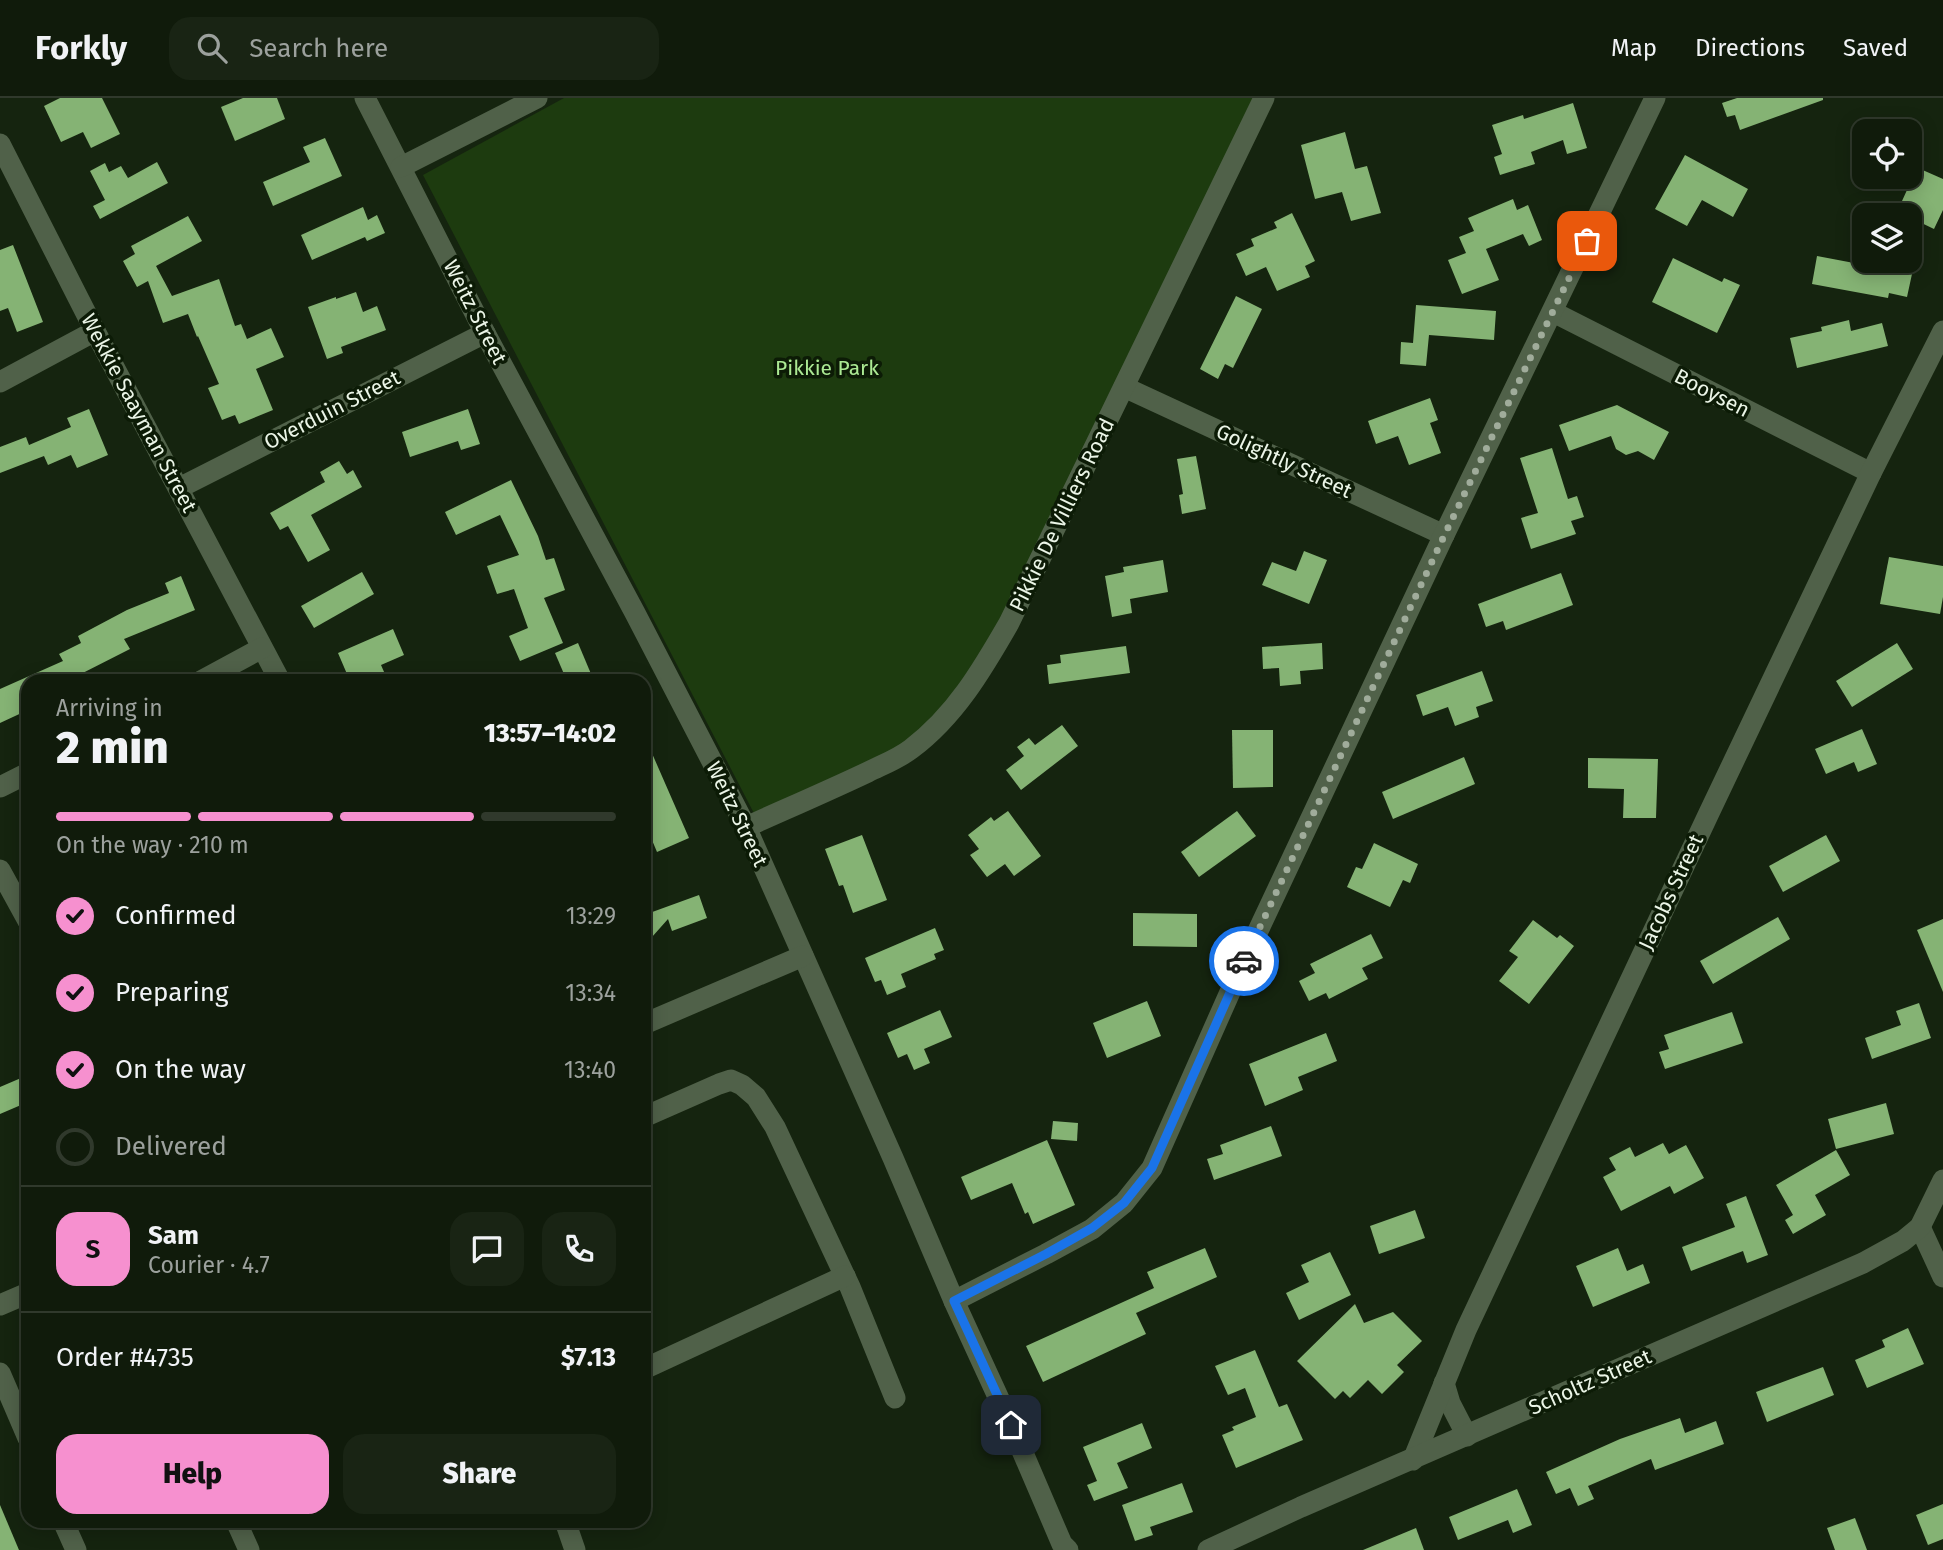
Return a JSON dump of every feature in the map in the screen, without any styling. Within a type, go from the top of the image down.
[{"type":"street","name":"Weitz Street","points":[[365,98],[485,333],[746,827],[1062,1544],[1068,1550]]},
{"type":"street","points":[[401,167],[537,98]]},
{"type":"street","name":"Pikkie De Villiers Road","points":[[746,827],[908,751],[935,729],[980,673],[1009,623],[1264,98]]},
{"type":"street","points":[[954,1301],[1092,1228],[1124,1203],[1152,1168],[1242,965],[1444,536],[1655,98]]},
{"type":"street","name":"Wekkie Saayman Street","points":[[0,144],[95,331],[276,674]]},
{"type":"street","name":"Booysen","points":[[1553,312],[1871,473]]},
{"type":"street","points":[[0,382],[95,331]]},
{"type":"street","name":"Jacobs Street","points":[[1413,1460],[1466,1330],[1637,964],[1871,473],[1943,331]]},
{"type":"street","name":"Overduin Street","points":[[179,488],[485,333]]},
{"type":"street","name":"Golightly Street","points":[[1124,387],[1444,536]]},
{"type":"street","points":[[214,674],[262,648]]},
{"type":"street","points":[[0,787],[21,776]]},
{"type":"street","points":[[0,870],[21,908]]},
{"type":"street","points":[[651,1021],[803,956]]},
{"type":"street","points":[[651,1114],[731,1080],[756,1097],[775,1127],[845,1276],[895,1398]]},
{"type":"street","name":"Scholtz Street","points":[[1208,1550],[1863,1263],[1902,1241],[1920,1227],[1943,1180]]},
{"type":"street","points":[[1920,1227],[1943,1277]]},
{"type":"street","points":[[651,1366],[845,1276]]},
{"type":"street","points":[[0,1305],[21,1296]]},
{"type":"street","points":[[0,1373],[21,1422]]},
{"type":"street","points":[[1444,1383],[1450,1403],[1468,1436]]},
{"type":"street","points":[[67,1528],[76,1550]]},
{"type":"street","points":[[239,1528],[249,1550]]},
{"type":"street","points":[[567,1528],[575,1550]]},
{"type":"green space","name":"Pikkie Park","points":[[564,98],[1258,98],[978,673],[913,746],[758,821],[423,175]]},
{"type":"building","points":[[60,98],[102,98],[120,134],[91,148],[83,132],[61,142],[44,106]]},
{"type":"building","points":[[243,98],[277,98],[285,119],[235,141],[221,107]]},
{"type":"building","points":[[1737,98],[1823,100],[1740,130],[1735,115],[1727,117],[1722,103]]},
{"type":"building","points":[[1573,103],[1587,148],[1567,154],[1563,140],[1531,152],[1535,164],[1500,175],[1494,157],[1502,154],[1492,125],[1523,115],[1524,119]]},
{"type":"building","points":[[1345,132],[1355,169],[1367,166],[1381,213],[1351,221],[1342,192],[1315,199],[1301,145]]},
{"type":"building","points":[[325,138],[342,176],[273,206],[263,182],[310,162],[303,147]]},
{"type":"building","points":[[1685,155],[1748,189],[1733,217],[1702,200],[1687,226],[1655,209]]},
{"type":"building","points":[[157,162],[168,183],[100,219],[93,206],[105,200],[90,171],[105,163],[109,172],[121,166],[128,178]]},
{"type":"building","points":[[1922,170],[1943,179],[1943,210],[1934,229],[1922,223],[1922,203],[1901,203],[1907,190],[1905,189],[1922,189]]},
{"type":"building","points":[[1513,199],[1517,210],[1528,205],[1542,240],[1529,246],[1523,234],[1486,249],[1499,280],[1462,294],[1448,260],[1466,253],[1459,237],[1474,231],[1468,218]]},
{"type":"building","points":[[363,207],[368,220],[377,215],[385,233],[367,241],[365,237],[312,260],[301,235]]},
{"type":"building","points":[[1292,213],[1315,261],[1305,266],[1310,277],[1277,291],[1266,267],[1246,276],[1236,254],[1254,246],[1251,239],[1277,228],[1274,222]]},
{"type":"building","points":[[188,216],[202,241],[156,266],[172,296],[219,279],[235,326],[241,324],[247,339],[271,328],[284,357],[256,369],[273,410],[239,424],[235,415],[222,420],[208,388],[219,384],[188,314],[163,323],[148,281],[137,287],[123,261],[135,254],[131,246]]},
{"type":"building","points":[[13,245],[43,322],[17,332],[8,308],[0,311],[0,250]]},
{"type":"building","points":[[1817,256],[1852,263],[1852,273],[1912,274],[1907,297],[1889,293],[1888,298],[1812,284]]},
{"type":"building","points":[[1673,258],[1722,282],[1724,278],[1740,285],[1717,333],[1652,302]]},
{"type":"building","points":[[356,292],[363,312],[377,306],[386,330],[341,347],[343,353],[327,359],[308,307]]},
{"type":"building","points":[[1236,296],[1262,309],[1233,368],[1225,364],[1218,379],[1200,369]]},
{"type":"building","points":[[1416,305],[1496,311],[1494,340],[1429,335],[1426,366],[1400,364],[1401,342],[1413,343]]},
{"type":"building","points":[[1849,320],[1851,331],[1882,323],[1888,346],[1797,368],[1790,338],[1822,331],[1821,327]]},
{"type":"building","points":[[1430,398],[1438,420],[1430,423],[1441,453],[1409,465],[1398,436],[1376,444],[1368,421]]},
{"type":"building","points":[[1617,405],[1669,432],[1654,460],[1638,451],[1626,455],[1616,449],[1611,436],[1569,451],[1559,425]]},
{"type":"building","points":[[89,409],[108,455],[77,468],[71,455],[48,465],[44,456],[0,473],[0,447],[26,437],[29,445],[71,427],[67,418]]},
{"type":"building","points":[[468,409],[480,444],[461,450],[458,441],[410,457],[402,432]]},
{"type":"building","points":[[1552,448],[1568,499],[1577,496],[1584,517],[1571,521],[1576,534],[1531,549],[1521,518],[1538,513],[1520,458]]},
{"type":"building","points":[[1196,456],[1206,509],[1182,514],[1179,495],[1183,494],[1177,459]]},
{"type":"building","points":[[339,461],[347,474],[353,470],[362,487],[311,515],[330,550],[308,562],[288,526],[280,530],[270,513],[325,482],[320,472]]},
{"type":"building","points":[[511,480],[538,536],[546,560],[554,558],[565,590],[544,598],[563,643],[520,661],[509,636],[528,628],[514,589],[497,594],[487,566],[519,555],[500,515],[456,535],[445,512]]},
{"type":"building","points":[[1304,551],[1327,560],[1309,604],[1262,585],[1272,562],[1296,571]]},
{"type":"building","points":[[1889,557],[1943,566],[1940,614],[1880,604]]},
{"type":"building","points":[[1163,560],[1168,592],[1130,599],[1132,613],[1112,617],[1105,576],[1124,572],[1123,567]]},
{"type":"building","points":[[362,572],[374,594],[314,628],[301,606]]},
{"type":"building","points":[[1561,573],[1573,605],[1506,630],[1503,621],[1486,627],[1478,604]]},
{"type":"building","points":[[181,576],[195,610],[124,639],[130,649],[81,674],[34,674],[63,661],[59,654],[81,643],[78,636],[127,610],[169,593],[165,583]]},
{"type":"building","points":[[393,629],[404,655],[381,665],[385,674],[347,674],[338,653]]},
{"type":"building","points":[[578,643],[591,674],[564,674],[555,653]]},
{"type":"building","points":[[1322,643],[1323,669],[1300,671],[1301,684],[1280,686],[1279,668],[1263,669],[1262,647]]},
{"type":"building","points":[[1897,643],[1913,669],[1852,707],[1836,681]]},
{"type":"building","points":[[1126,646],[1130,673],[1049,684],[1047,665],[1061,663],[1060,655]]},
{"type":"building","points":[[1482,671],[1493,701],[1476,707],[1479,717],[1455,726],[1448,707],[1423,716],[1416,695]]},
{"type":"building","points":[[21,680],[21,713],[0,723],[0,689]]},
{"type":"building","points":[[1062,725],[1078,746],[1021,790],[1006,770],[1024,756],[1017,747],[1029,738],[1035,745]]},
{"type":"building","points":[[1862,729],[1877,764],[1858,772],[1854,762],[1826,774],[1815,749]]},
{"type":"building","points":[[1232,730],[1273,730],[1273,787],[1233,788]]},
{"type":"building","points":[[651,751],[689,838],[657,852],[651,838]]},
{"type":"building","points":[[1464,757],[1475,784],[1393,819],[1382,792]]},
{"type":"building","points":[[1588,758],[1658,759],[1656,818],[1623,818],[1624,789],[1588,788]]},
{"type":"building","points":[[1008,811],[1041,856],[1014,876],[1005,864],[987,877],[970,855],[979,849],[968,835],[991,817],[994,821]]},
{"type":"building","points":[[1237,811],[1256,836],[1199,877],[1181,852]]},
{"type":"building","points":[[862,835],[887,900],[853,913],[825,849]]},
{"type":"building","points":[[1826,835],[1840,861],[1783,892],[1769,866]]},
{"type":"building","points":[[1374,843],[1418,864],[1410,883],[1403,880],[1390,907],[1347,887],[1356,867],[1362,869]]},
{"type":"building","points":[[699,895],[707,918],[672,931],[668,919],[651,938],[651,912]]},
{"type":"building","points":[[1133,913],[1197,914],[1197,947],[1133,946]]},
{"type":"building","points":[[1778,917],[1790,939],[1713,984],[1700,961]]},
{"type":"building","points":[[1943,919],[1943,992],[1917,930]]},
{"type":"building","points":[[1533,920],[1557,938],[1560,935],[1574,946],[1529,1004],[1499,981],[1518,957],[1509,951]]},
{"type":"building","points":[[935,928],[944,950],[934,954],[936,959],[901,974],[906,987],[887,995],[881,980],[875,982],[865,958]]},
{"type":"building","points":[[1371,934],[1383,958],[1362,968],[1368,979],[1329,999],[1326,993],[1309,1001],[1299,981],[1315,973],[1310,964]]},
{"type":"building","points":[[1147,1001],[1161,1036],[1107,1058],[1093,1023]]},
{"type":"building","points":[[1919,1003],[1931,1038],[1872,1059],[1865,1038],[1901,1025],[1896,1011]]},
{"type":"building","points":[[940,1010],[952,1037],[924,1049],[930,1063],[914,1070],[907,1054],[898,1058],[887,1033]]},
{"type":"building","points":[[1732,1012],[1743,1043],[1665,1069],[1659,1052],[1669,1049],[1664,1035]]},
{"type":"building","points":[[1326,1033],[1337,1061],[1298,1077],[1303,1090],[1265,1106],[1249,1064]]},
{"type":"building","points":[[21,1078],[21,1105],[0,1114],[0,1087]]},
{"type":"building","points":[[1886,1103],[1894,1134],[1836,1149],[1828,1119]]},
{"type":"building","points":[[1053,1121],[1078,1123],[1077,1141],[1051,1139]]},
{"type":"building","points":[[1271,1126],[1282,1156],[1214,1180],[1207,1159],[1223,1154],[1220,1145]]},
{"type":"building","points":[[1047,1140],[1075,1205],[1033,1224],[1028,1212],[1025,1214],[1012,1183],[971,1200],[961,1177]]},
{"type":"building","points":[[1663,1143],[1669,1154],[1686,1145],[1704,1178],[1674,1194],[1670,1186],[1621,1211],[1603,1177],[1616,1170],[1609,1158],[1630,1147],[1635,1157]]},
{"type":"building","points":[[1836,1150],[1850,1175],[1815,1195],[1826,1215],[1793,1234],[1785,1220],[1793,1215],[1776,1185]]},
{"type":"building","points":[[1746,1196],[1768,1255],[1747,1263],[1743,1251],[1691,1271],[1682,1247],[1735,1227],[1726,1204]]},
{"type":"building","points":[[1415,1210],[1425,1238],[1379,1254],[1370,1226]]},
{"type":"building","points":[[1205,1248],[1217,1277],[1136,1313],[1146,1334],[1043,1382],[1026,1346],[1154,1288],[1147,1272]]},
{"type":"building","points":[[1618,1248],[1627,1271],[1643,1264],[1650,1283],[1593,1307],[1576,1266]]},
{"type":"building","points":[[1330,1252],[1351,1295],[1299,1320],[1286,1293],[1309,1282],[1301,1265]]},
{"type":"building","points":[[1355,1304],[1364,1323],[1393,1312],[1422,1341],[1397,1365],[1404,1372],[1382,1394],[1368,1380],[1350,1398],[1343,1391],[1335,1399],[1297,1361]]},
{"type":"building","points":[[1908,1328],[1924,1364],[1867,1388],[1855,1360],[1885,1347],[1882,1340]]},
{"type":"building","points":[[1255,1350],[1279,1407],[1287,1404],[1303,1440],[1236,1468],[1222,1435],[1234,1430],[1232,1427],[1256,1417],[1245,1388],[1228,1395],[1215,1366]]},
{"type":"building","points":[[1823,1367],[1834,1395],[1767,1422],[1756,1392]]},
{"type":"building","points":[[1680,1418],[1685,1433],[1716,1421],[1724,1444],[1655,1470],[1651,1459],[1588,1486],[1594,1499],[1578,1506],[1570,1488],[1556,1494],[1546,1472],[1620,1439]]},
{"type":"building","points":[[1142,1423],[1152,1448],[1117,1463],[1128,1488],[1094,1501],[1087,1485],[1097,1481],[1083,1447]]},
{"type":"building","points":[[1182,1483],[1193,1512],[1150,1527],[1153,1535],[1135,1541],[1122,1505]]},
{"type":"building","points":[[1517,1489],[1532,1525],[1513,1533],[1508,1520],[1458,1540],[1449,1517]]},
{"type":"building","points":[[1943,1504],[1943,1539],[1928,1545],[1916,1515]]},
{"type":"building","points":[[0,1505],[19,1550],[0,1550]]},
{"type":"building","points":[[1855,1518],[1867,1550],[1835,1550],[1827,1528]]},
{"type":"building","points":[[1416,1528],[1424,1550],[1363,1550]]},
{"type":"way so far","points":[[1244,961],[1444,536],[1587,241]]},
{"type":"route","points":[[1011,1425],[954,1301],[1092,1228],[1124,1203],[1152,1168],[1244,961]]}]
